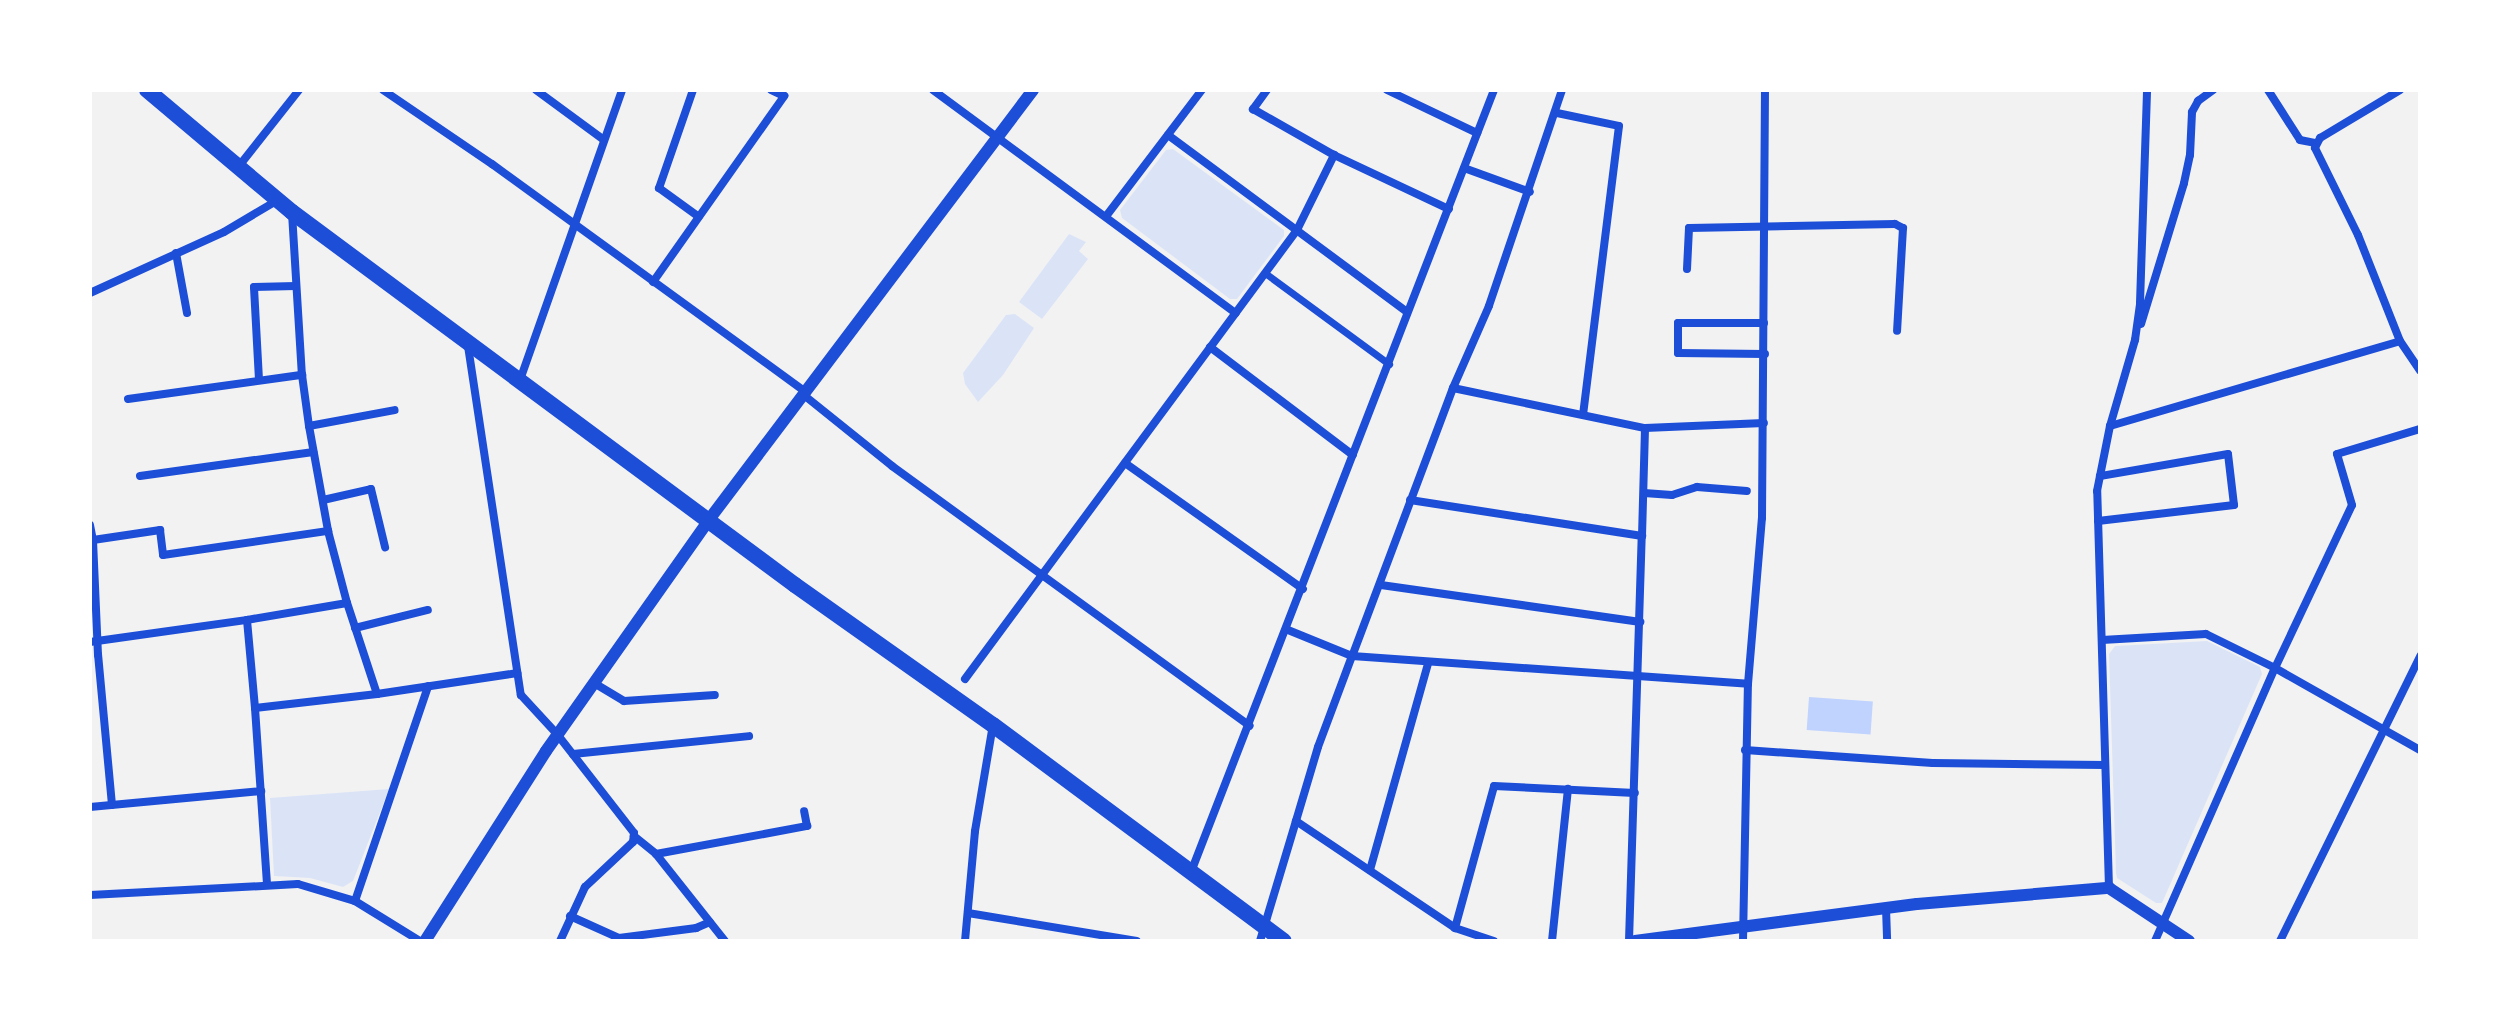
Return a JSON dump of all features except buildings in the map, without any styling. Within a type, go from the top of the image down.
[{"type":"highway","points":[[147,90],[292,212],[708,521],[993,725],[1191,872],[1262,934],[1284,941]]},
{"type":"street","points":[[238,167],[299,90]]},
{"type":"street","points":[[383,90],[727,332],[892,466],[1250,726]]},
{"type":"street","points":[[536,90],[604,140]]},
{"type":"street","points":[[520,380],[622,90]]},
{"type":"street","points":[[693,90],[659,188],[699,217]]},
{"type":"street","points":[[653,282],[784,96],[771,90]]},
{"type":"street","points":[[933,90],[1107,215],[1236,313]]},
{"type":"street","points":[[90,895],[298,884],[355,901],[422,941],[557,734],[708,521],[1033,90]]},
{"type":"street","points":[[1107,215],[1202,90]]},
{"type":"street","points":[[1267,90],[1253,109],[1334,155],[1449,209]]},
{"type":"street","points":[[1387,90],[1477,133]]},
{"type":"street","points":[[1191,872],[1288,630],[1494,90]]},
{"type":"street","points":[[1262,934],[1318,747],[1453,388],[1489,306],[1557,113],[1562,90]]},
{"type":"street","points":[[1744,935],[1745,750],[1762,518],[1765,90]]},
{"type":"street","points":[[2135,340],[2142,276],[2147,90]]},
{"type":"street","points":[[2109,888],[2098,521],[2100,476],[2110,426],[2135,340],[2154,293],[2184,183],[2190,155],[2192,112],[2198,101],[2213,90]]},
{"type":"street","points":[[2268,90],[2300,140],[2315,143],[2400,90]]},
{"type":"street","points":[[2377,90],[2385,99]]},
{"type":"street","points":[[1557,113],[1619,126],[1583,415]]},
{"type":"street","points":[[1168,135],[1407,312]]},
{"type":"street","points":[[2315,143],[2315,153],[2358,235],[2400,341],[2420,371]]},
{"type":"street","points":[[965,679],[1297,230],[1334,155]]},
{"type":"street","points":[[1464,168],[1530,192]]},
{"type":"street","points":[[90,293],[224,232],[278,200]]},
{"type":"street","points":[[292,212],[302,375],[313,452],[328,531],[347,603],[377,694]]},
{"type":"street","points":[[1687,269],[1689,228],[1762,229],[1895,224],[1903,228],[1897,331]]},
{"type":"street","points":[[176,253],[187,313]]},
{"type":"street","points":[[1265,273],[1389,364]]},
{"type":"street","points":[[259,380],[254,287],[296,286]]},
{"type":"street","points":[[1764,323],[1678,323],[1678,353],[1765,354]]},
{"type":"street","points":[[467,341],[521,695],[557,734],[634,836],[656,854],[725,941]]},
{"type":"street","points":[[2110,426],[2400,341]]},
{"type":"street","points":[[1210,347],[1353,455]]},
{"type":"street","points":[[128,399],[302,375]]},
{"type":"street","points":[[1453,388],[1645,428],[1764,423]]},
{"type":"street","points":[[309,426],[395,410]]},
{"type":"street","points":[[1645,428],[1632,941],[1744,935],[1886,908],[2109,888],[2189,941]]},
{"type":"street","points":[[2155,941],[2275,668],[2352,505],[2337,454],[2420,429]]},
{"type":"street","points":[[140,476],[313,452]]},
{"type":"street","points":[[2098,521],[2234,505],[2228,454],[2100,476]]},
{"type":"street","points":[[1125,463],[1303,589]]},
{"type":"street","points":[[1644,493],[1672,495],[1697,487],[1747,491]]},
{"type":"street","points":[[323,500],[371,489],[385,547]]},
{"type":"street","points":[[1410,500],[1642,536]]},
{"type":"street","points":[[90,525],[95,642],[112,805]]},
{"type":"street","points":[[93,540],[160,530],[163,555],[328,531]]},
{"type":"street","points":[[1381,585],[1640,622]]},
{"type":"street","points":[[95,642],[347,603]]},
{"type":"street","points":[[355,628],[428,610]]},
{"type":"street","points":[[247,620],[267,884]]},
{"type":"street","points":[[1288,630],[1352,656],[1428,664],[1748,684]]},
{"type":"street","points":[[2102,640],[2206,634],[2275,668],[2420,750]]},
{"type":"street","points":[[2280,941],[2420,656]]},
{"type":"street","points":[[1370,870],[1428,664]]},
{"type":"street","points":[[255,708],[517,673]]},
{"type":"street","points":[[594,683],[624,701],[715,695]]},
{"type":"street","points":[[355,901],[428,686]]},
{"type":"street","points":[[965,941],[975,831],[993,725]]},
{"type":"street","points":[[573,754],[749,736]]},
{"type":"street","points":[[1745,750],[1933,763],[2105,765]]},
{"type":"street","points":[[1455,928],[1494,786],[1635,793]]},
{"type":"street","points":[[1552,941],[1568,789]]},
{"type":"street","points":[[90,807],[261,791]]},
{"type":"street","points":[[656,854],[807,826],[804,811]]},
{"type":"street","points":[[1296,821],[1455,928],[1494,941]]},
{"type":"street","points":[[560,941],[585,887],[634,836]]},
{"type":"street","points":[[1886,908],[1887,941]]},
{"type":"street","points":[[968,913],[1137,941]]},
{"type":"street","points":[[570,916],[619,938],[696,928],[710,922]]},
{"type":"shaded area","points":[[1173,149],[1284,230],[1284,236],[1237,299],[1230,299],[1122,218],[1120,210],[1166,150]]},
{"type":"shaded area","points":[[1069,234],[1086,242],[1079,251],[1088,259],[1042,319],[1019,302]]},
{"type":"shaded area","points":[[1015,314],[1034,328],[1003,375],[978,402],[965,384],[963,373],[1006,315]]},
{"type":"shaded area","points":[[2207,641],[2260,667],[2262,674],[2162,903],[2156,903],[2117,878],[2116,873],[2109,654],[2115,646]]},
{"type":"shaded area","points":[[389,789],[353,881],[343,887],[310,878],[274,876],[270,798]]},
{"type":"water","points":[[1809,697],[1873,701],[1871,734],[1807,730]]}]
